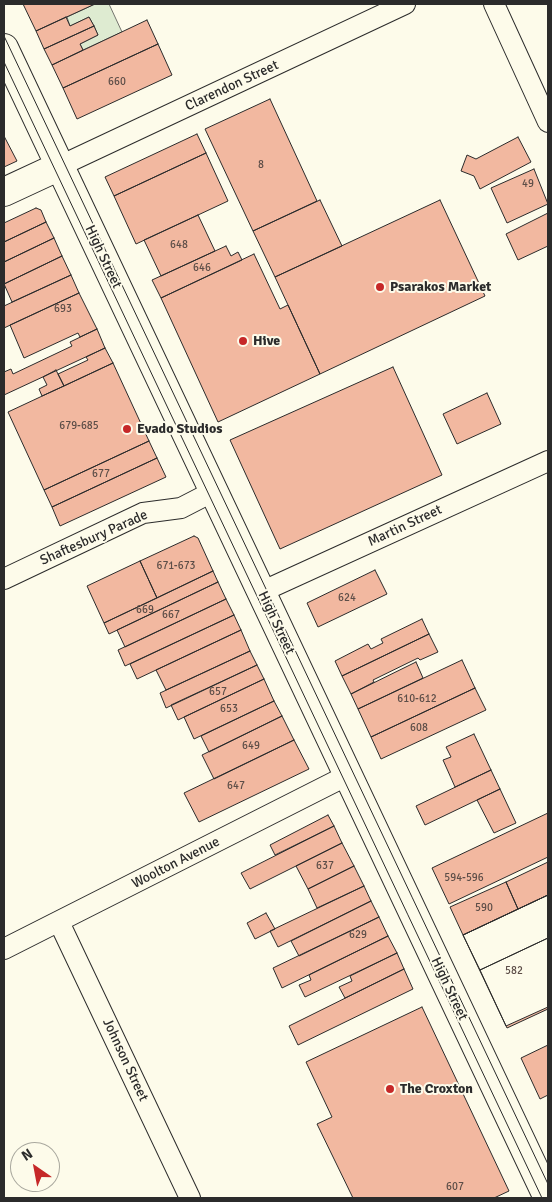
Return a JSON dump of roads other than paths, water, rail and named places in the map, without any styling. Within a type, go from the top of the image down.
[{"type":"main road","name":"High Street","points":[[4,48],[348,775],[542,1196]]},
{"type":"main road","points":[[4,192],[60,166]]},
{"type":"street","name":"Clarendon Street","points":[[60,166],[405,4]]},
{"type":"street","points":[[494,4],[548,122]]},
{"type":"street","name":"Martin Street","points":[[261,592],[548,461]]},
{"type":"street","name":"Shaftesbury Parade","points":[[4,579],[143,513],[181,508],[214,491]]},
{"type":"street","name":"Woolton Avenue","points":[[4,949],[348,775]]},
{"type":"street","name":"Johnson Street","points":[[59,922],[190,1198]]},
{"type":"tram line","points":[[4,36],[548,1184]]},
{"type":"tram line","points":[[4,62],[542,1198]]},
{"type":"place","name":"Psarakos Market","points":[[380,287]]},
{"type":"place","name":"Hive","points":[[243,341]]},
{"type":"place","name":"Evado Studios","points":[[127,429]]},
{"type":"place","name":"The Croxton","points":[[390,1089]]}]
